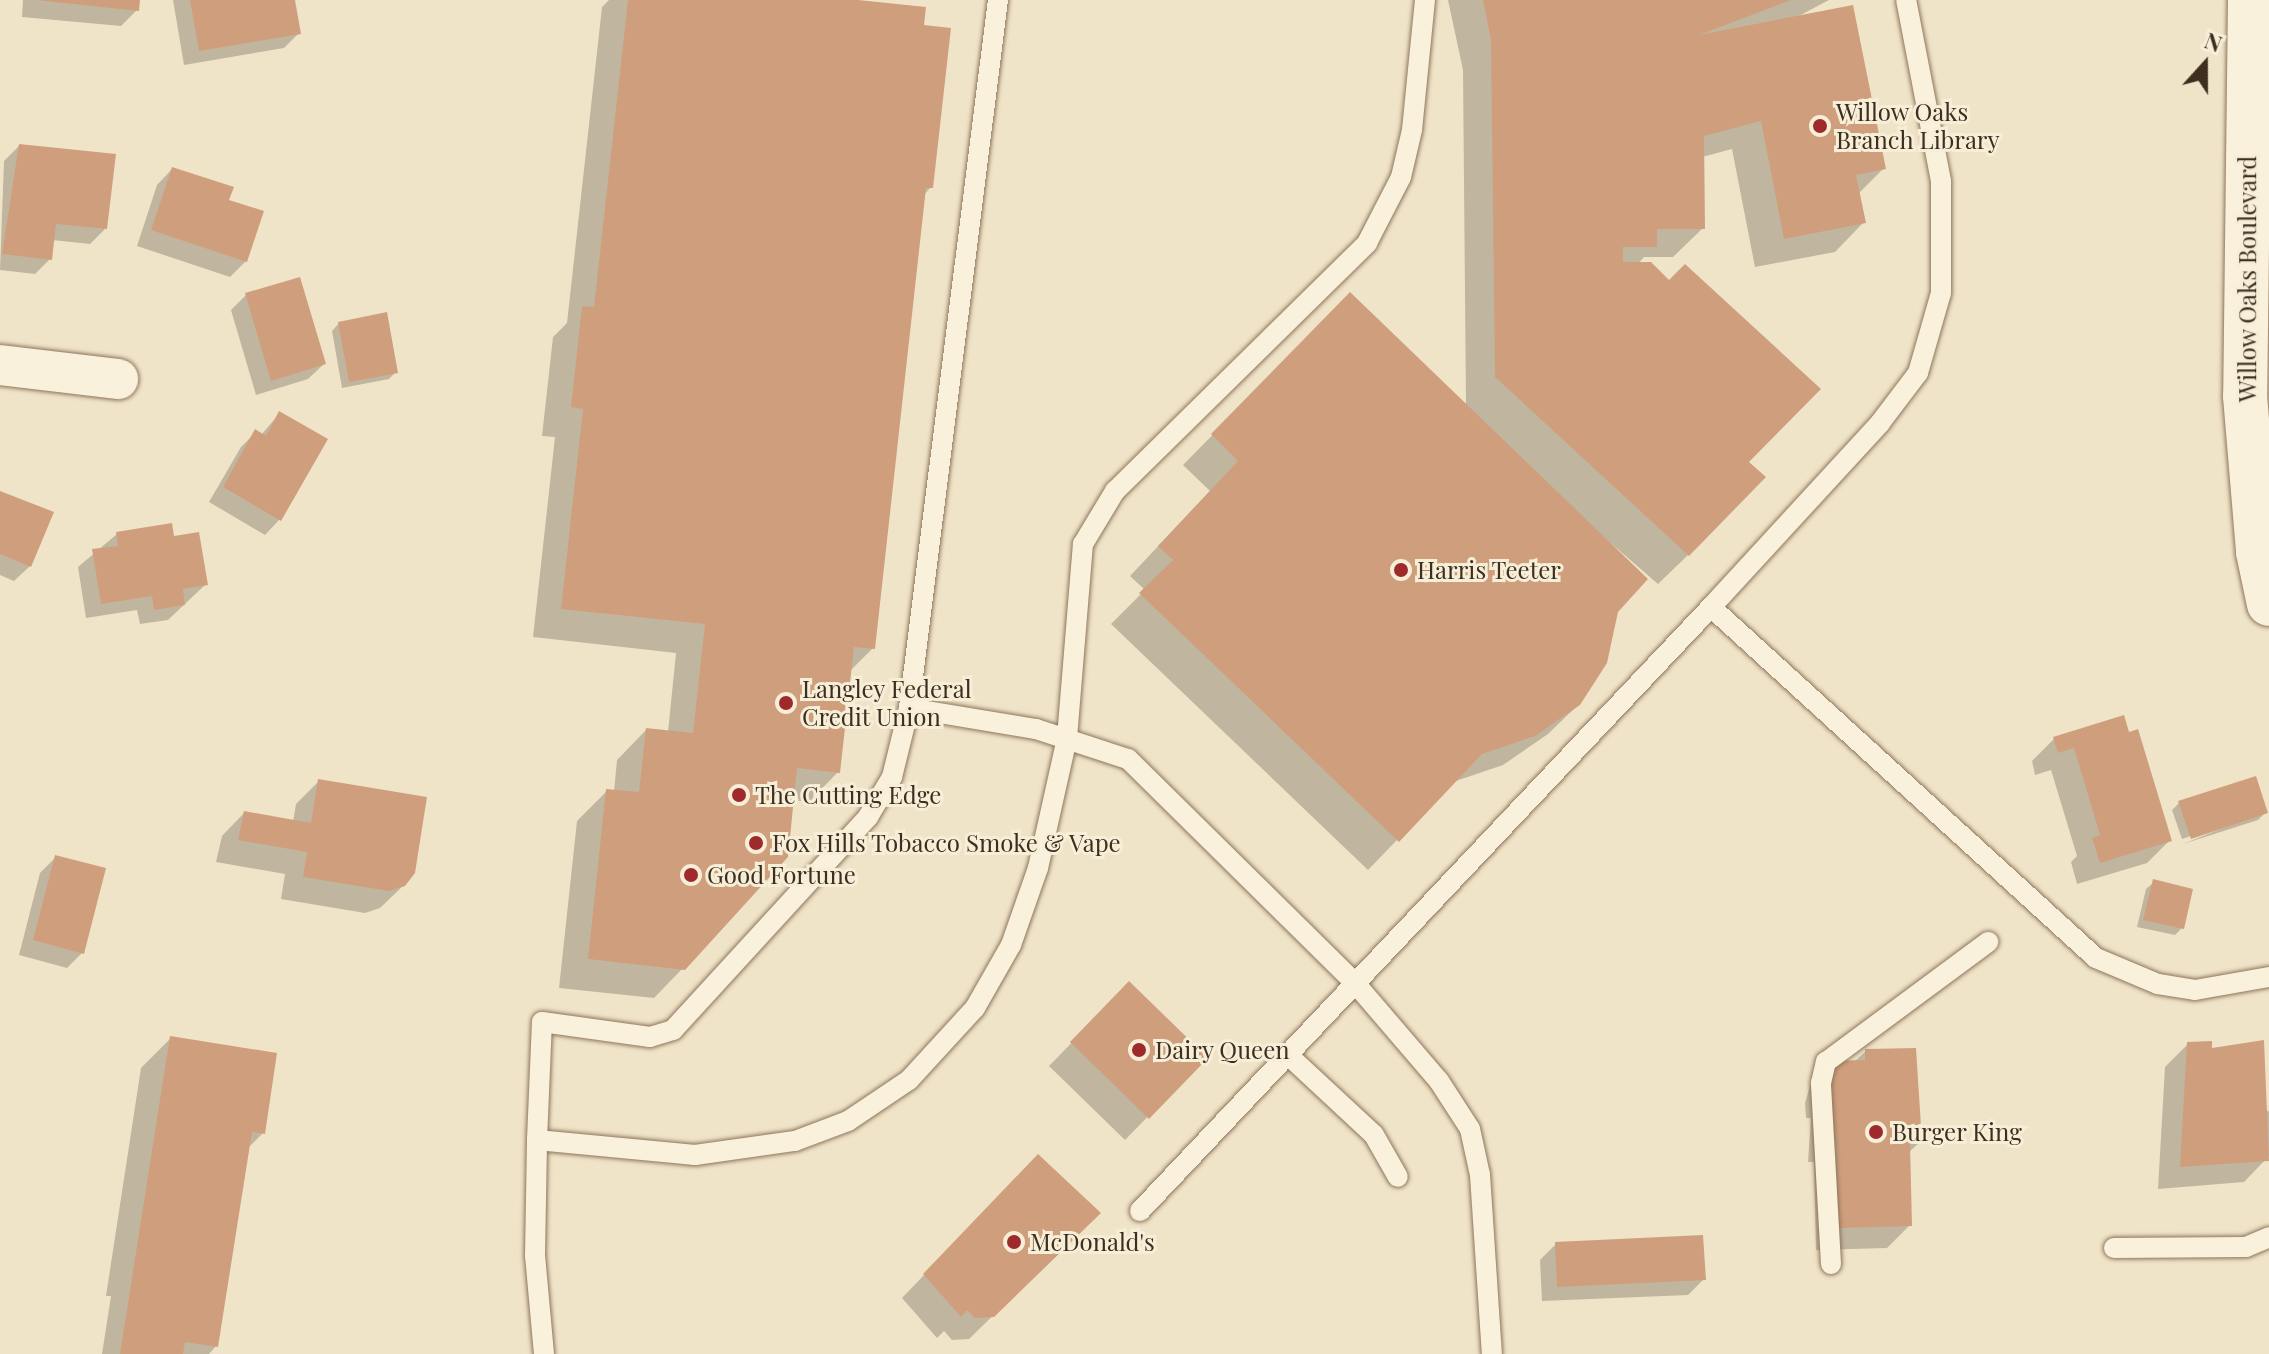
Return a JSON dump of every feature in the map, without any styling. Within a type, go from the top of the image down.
[{"type":"street","name":"Willow Oaks Boulevard","points":[[2250,0],[2245,396],[2258,552],[2269,604]]},
{"type":"street","points":[[0,365],[118,379]]},
{"type":"lane","points":[[544,1354],[535,1256],[542,1022],[650,1037],[673,1030],[868,817],[892,777],[909,708],[998,0]]},
{"type":"lane","points":[[537,1140],[695,1155],[748,1151],[795,1141],[848,1121],[909,1080],[956,1035],[1011,945],[1038,868],[1067,738],[1083,544],[1115,491],[1367,243],[1401,177],[1412,130],[1425,0]]},
{"type":"lane","points":[[1140,1211],[1711,607],[1880,423],[1918,373],[1941,293],[1941,181],[1906,0]]},
{"type":"lane","points":[[1711,607],[2096,958],[2158,984],[2195,990],[2269,977]]},
{"type":"lane","points":[[909,708],[1067,738],[1128,759],[1149,775],[1355,983],[1432,1071],[1470,1129],[1480,1175],[1492,1354]]},
{"type":"lane","points":[[1831,1264],[1821,1083],[1826,1062],[1846,1042],[1988,942]]},
{"type":"lane","points":[[1288,1055],[1374,1135],[1398,1177]]},
{"type":"lane","points":[[2114,1248],[2246,1247],[2269,1237]]},
{"type":"building","points":[[36,0],[140,0],[139,11]]},
{"type":"building","points":[[190,0],[295,0],[301,34],[199,51]]},
{"type":"building","points":[[628,0],[858,0],[926,7],[924,25],[951,28],[933,188],[926,188],[875,649],[854,647],[840,773],[797,768],[788,857],[685,970],[588,959],[606,789],[639,792],[646,728],[693,733],[705,624],[561,609],[583,409],[571,407],[582,306],[594,307]]},
{"type":"building","points":[[1483,0],[1791,0],[1699,35],[1853,5],[1886,169],[1856,175],[1866,223],[1784,239],[1761,121],[1704,136],[1705,229],[1657,229],[1657,247],[1623,247],[1623,262],[1651,262],[1669,280],[1685,264],[1821,389],[1749,462],[1766,477],[1689,556],[1495,377],[1491,40]]},
{"type":"building","points":[[19,144],[116,154],[107,229],[56,224],[52,260],[2,254]]},
{"type":"building","points":[[172,167],[234,187],[229,200],[264,211],[247,262],[151,230]]},
{"type":"building","points":[[300,277],[326,364],[271,381],[245,293]]},
{"type":"building","name":"Harris Teeter","points":[[1350,292],[1648,579],[1618,612],[1607,663],[1580,705],[1535,736],[1482,754],[1399,842],[1139,593],[1173,560],[1158,546],[1238,461],[1211,434]]},
{"type":"building","points":[[387,312],[398,373],[349,382],[338,322]]},
{"type":"building","points":[[279,411],[328,439],[281,521],[223,487],[255,429],[266,436]]},
{"type":"building","points":[[0,491],[54,512],[31,567],[0,554]]},
{"type":"building","points":[[172,523],[174,536],[199,532],[208,585],[183,589],[185,605],[154,610],[152,596],[101,604],[92,549],[118,546],[116,532]]},
{"type":"building","points":[[2124,715],[2129,732],[2138,729],[2172,841],[2100,863],[2092,838],[2100,835],[2074,748],[2058,753],[2053,737]]},
{"type":"building","points":[[2256,776],[2268,813],[2191,839],[2178,801]]},
{"type":"building","points":[[318,779],[427,797],[415,873],[405,886],[389,891],[303,877],[307,852],[238,840],[244,811],[311,823]]},
{"type":"building","points":[[55,855],[106,868],[84,954],[33,940]]},
{"type":"building","points":[[2153,879],[2193,889],[2184,929],[2143,920]]},
{"type":"building","name":"Dairy Queen","points":[[1129,981],[1208,1058],[1149,1119],[1070,1042]]},
{"type":"building","points":[[170,1036],[277,1053],[265,1134],[252,1132],[218,1347],[185,1342],[183,1354],[120,1354]]},
{"type":"building","points":[[2264,1040],[2269,1161],[2180,1167],[2187,1042],[2212,1041],[2212,1048]]},
{"type":"building","name":"Burger King","points":[[1916,1048],[1922,1142],[1910,1143],[1912,1226],[1838,1228],[1836,1140],[1830,1140],[1833,1096],[1828,1096],[1832,1061],[1865,1060],[1865,1049]]},
{"type":"building","name":"McDonald's","points":[[1038,1154],[1101,1213],[994,1317],[975,1318],[967,1310],[961,1317],[923,1274]]},
{"type":"building","points":[[1703,1235],[1706,1280],[1557,1287],[1555,1242]]},
{"type":"place","name":"Willow Oaks Branch Library","points":[[1820,126]]},
{"type":"place","name":"Harris Teeter","points":[[1401,570]]},
{"type":"place","name":"Langley Federal Credit Union","points":[[786,703]]},
{"type":"place","name":"The Cutting Edge","points":[[739,795]]},
{"type":"place","name":"Fox Hills Tobacco Smoke & Vape","points":[[756,843]]},
{"type":"place","name":"Good Fortune","points":[[691,875]]},
{"type":"place","name":"Dairy Queen","points":[[1139,1050]]},
{"type":"place","name":"Burger King","points":[[1876,1132]]},
{"type":"place","name":"McDonald's","points":[[1014,1242]]}]
